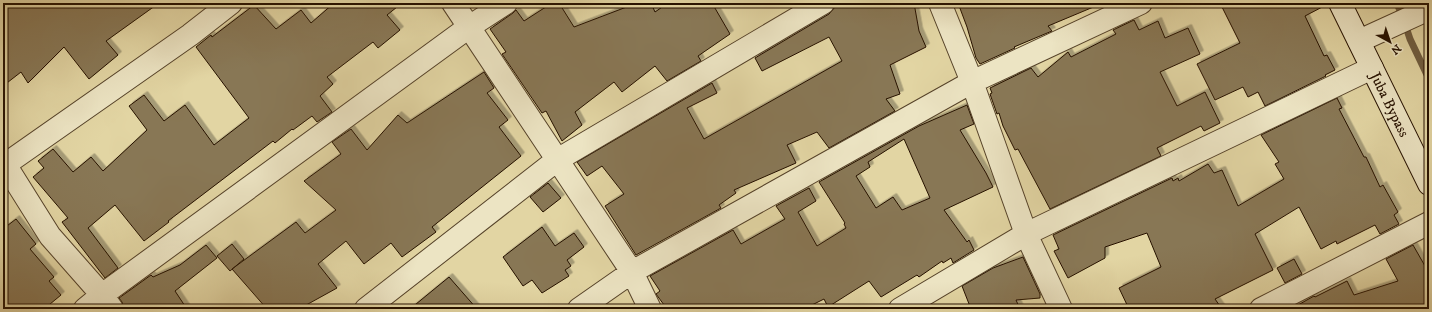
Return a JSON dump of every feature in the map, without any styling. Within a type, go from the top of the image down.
[{"type":"street","points":[[107,302],[50,236],[4,163],[183,39],[231,3]]},
{"type":"street","points":[[452,3],[632,272],[650,309]]},
{"type":"street","points":[[86,309],[107,302],[469,27],[506,3]]},
{"type":"street","points":[[366,309],[557,160],[823,3]]},
{"type":"street","points":[[940,3],[972,82],[1026,234],[1061,309]]},
{"type":"street","points":[[579,309],[632,272],[972,82],[1141,3]]},
{"type":"street","name":"Juba Bypass","points":[[1340,3],[1372,68],[1424,159],[1429,184]]},
{"type":"street","points":[[1359,42],[1429,9]]},
{"type":"street","points":[[900,309],[1026,234],[1372,68]]},
{"type":"street","points":[[1261,309],[1429,223]]},
{"type":"building","points":[[3,3],[159,3],[106,41],[118,55],[89,79],[64,47],[28,83],[21,72],[3,86]]},
{"type":"building","points":[[334,3],[402,3],[387,15],[400,30],[378,48],[373,42],[327,77],[333,84],[320,96],[332,112],[317,122],[312,116],[293,130],[292,129],[275,143],[273,141],[144,241],[115,205],[88,228],[118,268],[105,278],[62,222],[68,218],[33,177],[44,168],[38,161],[53,149],[73,172],[91,157],[103,171],[147,130],[129,106],[144,95],[164,121],[185,105],[214,145],[249,118],[196,47],[211,35],[212,37],[254,5],[276,29],[301,10],[311,23]]},
{"type":"building","points":[[552,3],[559,3],[574,27],[637,3],[651,3],[655,12],[668,3],[712,3],[730,34],[698,56],[701,61],[667,81],[655,66],[622,92],[614,82],[575,112],[582,125],[562,141],[546,111],[542,113],[502,54],[506,52],[490,29],[516,10],[524,21]]},
{"type":"building","points":[[840,3],[914,3],[919,31],[926,47],[890,65],[900,94],[886,99],[895,111],[829,148],[817,132],[787,145],[796,163],[734,190],[736,193],[719,205],[721,208],[636,255],[605,206],[624,194],[602,166],[587,176],[577,162],[712,83],[717,93],[687,108],[704,139],[842,61],[829,37],[762,71],[755,58],[829,14]]},
{"type":"building","points":[[958,3],[1103,3],[1048,26],[1052,31],[1014,47],[1015,48],[980,64],[976,58]]},
{"type":"building","points":[[1220,3],[1328,3],[1305,16],[1324,56],[1327,55],[1335,70],[1325,75],[1326,76],[1265,106],[1258,92],[1248,97],[1243,87],[1215,100],[1197,64],[1240,43]]},
{"type":"building","points":[[1134,20],[1139,30],[1158,21],[1165,38],[1188,28],[1200,54],[1160,72],[1177,106],[1205,92],[1220,123],[1204,131],[1201,126],[1157,148],[1161,156],[1050,209],[1018,149],[1015,150],[1003,126],[999,113],[997,114],[990,94],[992,93],[990,88],[1031,68],[1038,77],[1068,52],[1071,57],[1116,34],[1113,30]]},
{"type":"building","points":[[484,72],[494,88],[487,93],[508,120],[499,127],[521,156],[432,227],[436,232],[402,257],[391,243],[364,264],[346,241],[318,264],[337,288],[299,309],[267,309],[232,269],[296,222],[305,233],[336,210],[304,181],[341,154],[332,142],[351,129],[367,150],[398,115],[407,123]]},
{"type":"building","points":[[1337,98],[1342,108],[1339,109],[1364,157],[1366,157],[1380,187],[1383,185],[1398,212],[1394,215],[1399,224],[1380,234],[1375,225],[1337,244],[1336,241],[1321,249],[1299,207],[1255,234],[1273,270],[1215,299],[1222,309],[1129,309],[1119,288],[1161,267],[1147,233],[1105,247],[1105,258],[1068,278],[1054,251],[1059,249],[1053,235],[1172,178],[1173,181],[1178,178],[1179,181],[1208,164],[1214,173],[1222,170],[1238,206],[1284,179],[1275,164],[1279,162],[1261,135]]},
{"type":"building","points":[[967,105],[974,124],[960,130],[993,187],[944,210],[967,242],[969,240],[974,250],[953,263],[951,258],[943,263],[942,261],[919,277],[917,275],[881,297],[869,281],[828,307],[824,299],[804,309],[667,309],[656,294],[660,291],[650,276],[733,230],[741,244],[785,219],[776,206],[809,188],[816,201],[798,212],[817,246],[846,228],[845,223],[819,182],[919,126]],"holes":[[[904,139],[930,198],[902,210],[893,197],[876,208],[856,176],[870,167],[868,162]]]},
{"type":"building","points":[[548,183],[561,198],[543,212],[530,197]]},
{"type":"building","points":[[16,219],[36,244],[30,249],[54,277],[49,281],[61,295],[44,309],[8,309],[3,303],[3,229]]},
{"type":"building","points":[[542,227],[555,246],[574,233],[584,247],[567,260],[571,266],[565,270],[569,276],[542,293],[532,280],[523,286],[503,257]]},
{"type":"building","points":[[232,244],[244,259],[230,271],[217,256]]},
{"type":"building","points":[[206,245],[217,258],[175,291],[187,309],[124,309],[119,298],[151,275],[153,277],[180,265]]},
{"type":"building","points":[[1413,245],[1429,273],[1429,309],[1291,309],[1314,296],[1315,297],[1347,281],[1354,295],[1398,281],[1386,259]]},
{"type":"building","points":[[1023,257],[1040,294],[1040,298],[1016,300],[1020,309],[971,309],[962,286],[993,268]]},
{"type":"building","points":[[1294,259],[1302,274],[1285,283],[1277,268]]},
{"type":"building","points":[[449,277],[477,309],[410,309]]},
{"type":"waterway","points":[[1397,3],[1410,39],[1429,79]]}]
